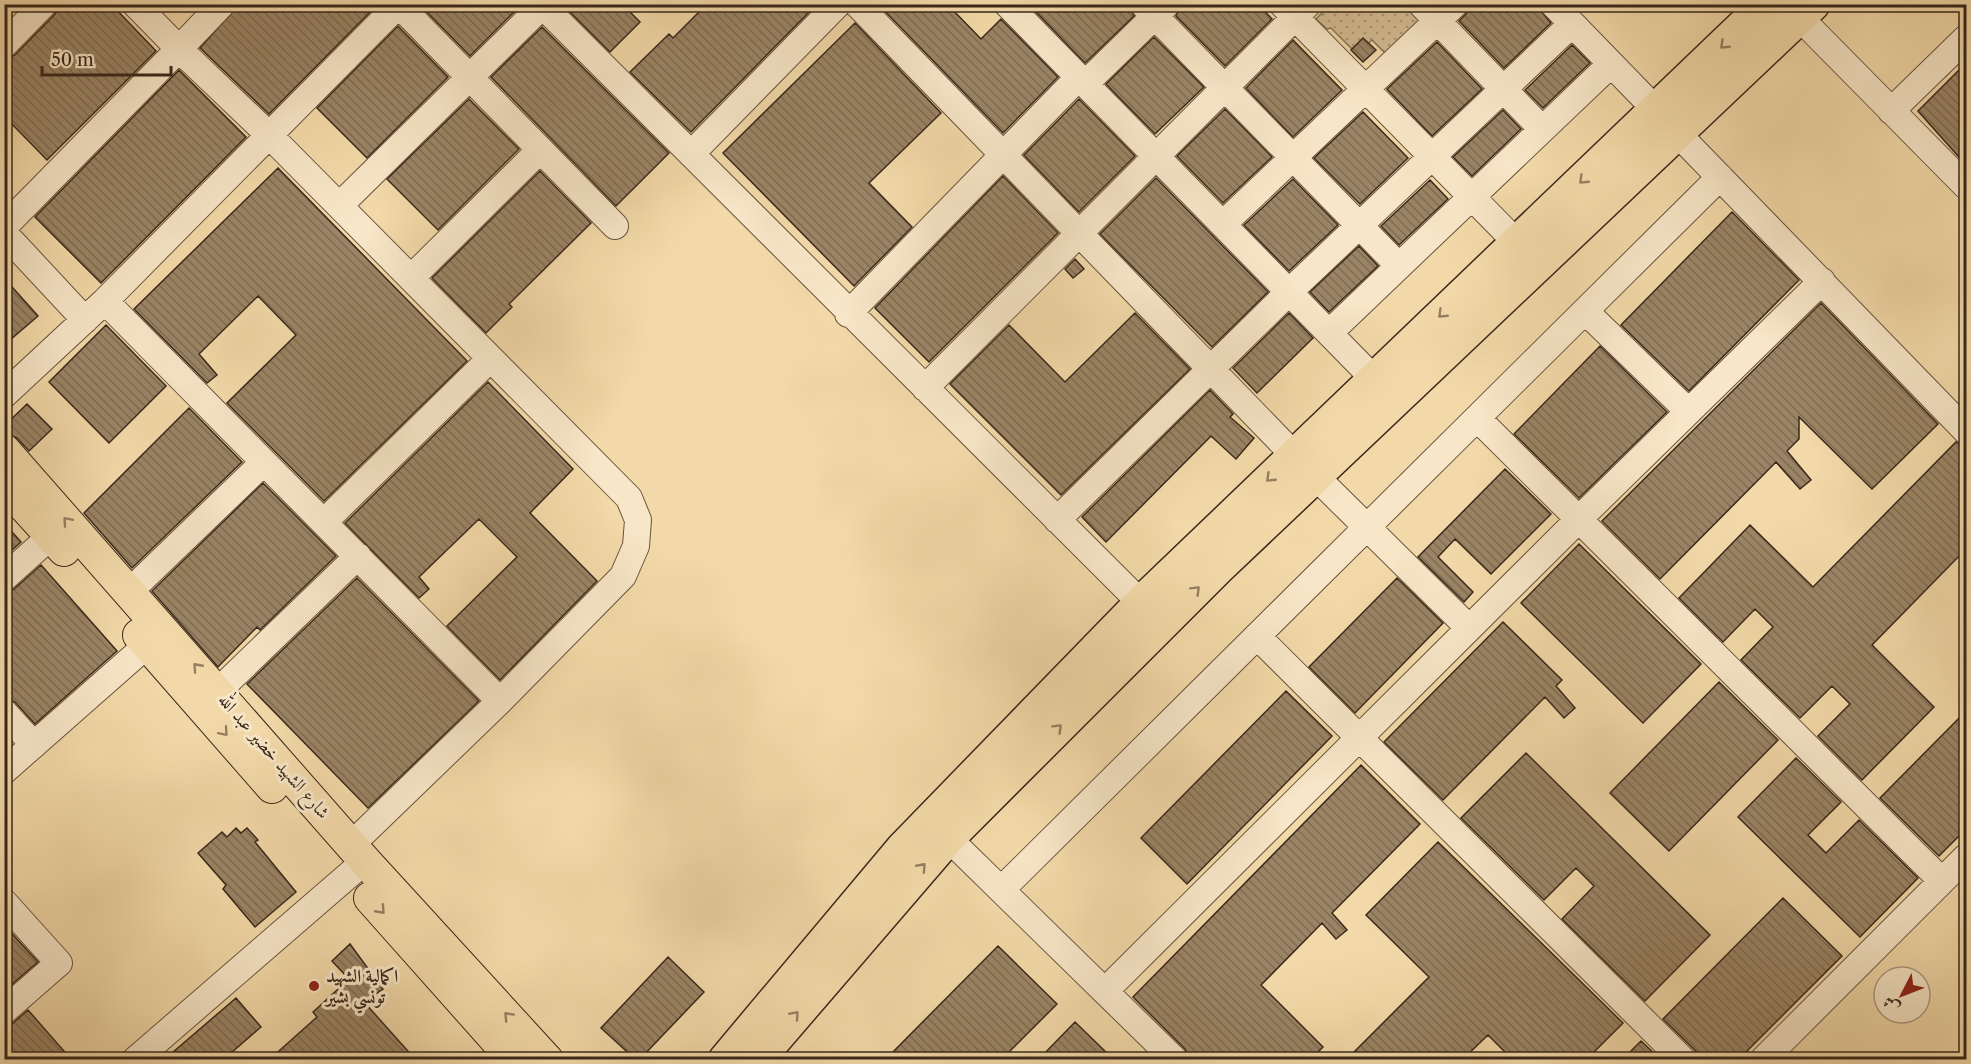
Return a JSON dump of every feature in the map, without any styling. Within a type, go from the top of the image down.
[{"type":"highway","points":[[725,1059],[888,864],[1141,603],[1304,465],[1666,122],[1766,4]]},
{"type":"highway","points":[[757,1059],[948,838],[1217,569],[1374,379],[1517,243],[1806,11]]},
{"type":"main road","name":"شارع الشهيد خضير عبد الله","points":[[4,450],[218,691],[514,1059]]},
{"type":"main road","name":"شارع الشهيد خضير عبد الله","points":[[4,484],[147,645],[548,1059]]},
{"type":"street","points":[[4,45],[44,4]]},
{"type":"street","points":[[135,4],[340,205],[629,498],[638,519],[636,546],[623,576],[500,700],[355,860],[135,1059]]},
{"type":"street","points":[[4,227],[222,4]]},
{"type":"street","points":[[691,154],[838,4]]},
{"type":"street","points":[[857,4],[1304,465],[1469,628]]},
{"type":"street","points":[[1553,4],[1966,430]]},
{"type":"street","points":[[4,395],[105,301],[399,5],[615,226]]},
{"type":"street","points":[[340,205],[471,79],[543,5],[848,314],[1141,603]]},
{"type":"street","points":[[1017,8],[1082,81],[1374,379]]},
{"type":"street","points":[[848,314],[1002,155],[1082,81],[1155,8],[1222,87],[1398,265]]},
{"type":"street","points":[[925,388],[1079,235],[1295,9],[1366,89],[1517,243]]},
{"type":"street","points":[[1223,224],[1366,89],[1438,10],[1504,89],[1542,129]]},
{"type":"street","points":[[1806,11],[1892,111],[1966,186]]},
{"type":"street","points":[[1057,520],[1289,292],[1572,24]]},
{"type":"street","points":[[1892,111],[1966,38]]},
{"type":"street","points":[[1329,333],[1470,196],[1611,64]]},
{"type":"street","points":[[411,278],[540,150]]},
{"type":"street","points":[[1002,889],[1720,177]]},
{"type":"street","points":[[4,233],[85,320]]},
{"type":"street","points":[[1106,990],[1359,736],[1822,281]]},
{"type":"street","points":[[105,301],[500,700]]},
{"type":"street","points":[[1585,311],[1688,411]]},
{"type":"street","points":[[324,522],[490,359]]},
{"type":"street","points":[[1478,418],[1942,881]]},
{"type":"street","points":[[129,592],[264,462]]},
{"type":"street","points":[[4,578],[51,536]]},
{"type":"street","points":[[218,691],[358,556]]},
{"type":"street","points":[[1257,636],[1683,1059]]},
{"type":"street","points":[[4,771],[147,645]]},
{"type":"street","points":[[4,712],[34,746]]},
{"type":"street","points":[[948,838],[1175,1059]]},
{"type":"street","points":[[1763,1059],[1966,856]]},
{"type":"street","points":[[4,902],[59,963],[4,1011]]},
{"type":"shaded area","points":[[1331,4],[1415,5],[1426,16],[1387,55],[1372,40],[1357,54],[1331,28],[1327,29],[1316,19]]},
{"type":"building","points":[[59,4],[111,4],[156,51],[47,160],[4,116],[4,60],[15,55],[55,14]]},
{"type":"building","points":[[239,4],[377,5],[269,114],[200,48]]},
{"type":"building","points":[[419,4],[522,4],[470,56]]},
{"type":"building","points":[[622,4],[640,22],[610,52],[563,5]]},
{"type":"building","points":[[707,4],[817,4],[691,132],[630,72],[669,34],[673,38]]},
{"type":"building","points":[[878,4],[947,4],[981,39],[1001,19],[1058,77],[1003,133]]},
{"type":"building","points":[[1044,4],[1128,4],[1134,16],[1085,63],[1036,12]]},
{"type":"building","points":[[1181,4],[1258,4],[1272,19],[1225,66],[1176,16]]},
{"type":"building","points":[[1470,4],[1535,4],[1551,23],[1504,68],[1459,21],[1466,14]]},
{"type":"building","points":[[855,23],[941,113],[869,183],[912,227],[854,286],[723,153]]},
{"type":"building","points":[[398,26],[448,77],[367,158],[317,108]]},
{"type":"building","points":[[542,27],[669,153],[616,206],[491,77]]},
{"type":"building","points":[[1154,37],[1204,87],[1155,134],[1106,84]]},
{"type":"building","points":[[1363,38],[1376,50],[1363,62],[1351,50]]},
{"type":"building","points":[[1293,40],[1342,90],[1293,137],[1246,88]]},
{"type":"building","points":[[1437,42],[1482,89],[1432,136],[1387,89]]},
{"type":"building","points":[[1572,45],[1590,63],[1543,108],[1525,90]]},
{"type":"building","points":[[1966,63],[1966,165],[1918,111]]},
{"type":"building","points":[[179,70],[246,137],[101,283],[35,217]]},
{"type":"building","points":[[469,99],[519,149],[438,230],[387,179]]},
{"type":"building","points":[[1079,99],[1135,156],[1079,212],[1024,155]]},
{"type":"building","points":[[1225,109],[1272,157],[1223,203],[1177,156]]},
{"type":"building","points":[[1503,110],[1521,129],[1472,176],[1453,157]]},
{"type":"building","points":[[1363,112],[1408,158],[1360,204],[1314,158]]},
{"type":"building","points":[[278,168],[467,361],[324,501],[227,403],[296,335],[258,296],[199,354],[217,375],[207,383],[134,309]]},
{"type":"building","points":[[540,171],[591,223],[509,304],[512,307],[486,333],[432,278]]},
{"type":"building","points":[[1003,176],[1058,233],[929,362],[875,308]]},
{"type":"building","points":[[1156,178],[1268,292],[1212,347],[1100,234]]},
{"type":"building","points":[[1293,179],[1338,225],[1289,271],[1244,225]]},
{"type":"building","points":[[1430,180],[1448,199],[1399,245],[1381,226]]},
{"type":"building","points":[[1732,212],[1799,280],[1689,391],[1621,325]]},
{"type":"building","points":[[1359,246],[1378,266],[1329,312],[1310,292]]},
{"type":"building","points":[[1075,259],[1084,269],[1073,278],[1065,269]]},
{"type":"building","points":[[4,278],[38,316],[4,345]]},
{"type":"building","points":[[1821,303],[1938,424],[1872,489],[1799,417],[1799,439],[1787,451],[1811,480],[1800,489],[1776,462],[1660,579],[1602,521]]},
{"type":"building","points":[[1135,313],[1190,369],[1061,495],[950,384],[1009,325],[1065,382]]},
{"type":"building","points":[[1289,313],[1313,338],[1257,393],[1233,368]]},
{"type":"building","points":[[106,325],[166,386],[109,443],[49,382]]},
{"type":"building","points":[[1600,346],[1667,412],[1579,498],[1514,434]]},
{"type":"building","points":[[488,382],[573,469],[530,513],[597,581],[500,680],[447,626],[517,557],[479,519],[419,577],[429,589],[419,598],[345,523]]},
{"type":"building","points":[[1210,390],[1233,414],[1230,417],[1254,438],[1236,459],[1211,436],[1106,542],[1082,517]]},
{"type":"building","points":[[27,404],[52,429],[29,451],[17,438],[4,433],[4,426]]},
{"type":"building","points":[[189,408],[242,462],[132,568],[84,513]]},
{"type":"building","points":[[1956,442],[1966,446],[1966,549],[1872,645],[1934,707],[1862,780],[1818,736],[1850,704],[1832,686],[1800,718],[1741,660],[1773,627],[1755,609],[1723,642],[1679,598],[1750,525],[1813,587]]},
{"type":"building","points":[[1505,469],[1551,514],[1491,574],[1455,539],[1438,557],[1473,592],[1464,602],[1418,557]]},
{"type":"building","points":[[263,483],[336,556],[260,630],[257,627],[218,667],[152,591]]},
{"type":"building","points":[[4,523],[21,542],[4,557]]},
{"type":"building","points":[[1579,544],[1701,664],[1643,723],[1521,603]]},
{"type":"building","points":[[41,565],[117,651],[35,724],[15,702],[4,697],[4,593],[14,589]]},
{"type":"building","points":[[357,578],[479,701],[368,808],[247,684]]},
{"type":"building","points":[[1397,578],[1443,623],[1355,713],[1309,667]]},
{"type":"building","points":[[1503,622],[1562,680],[1556,686],[1575,708],[1564,718],[1545,697],[1443,800],[1384,742]]},
{"type":"building","points":[[1719,682],[1778,740],[1669,851],[1610,793]]},
{"type":"building","points":[[1286,691],[1332,736],[1187,884],[1141,838]]},
{"type":"building","points":[[1966,711],[1966,829],[1939,856],[1880,798]]},
{"type":"building","points":[[1526,753],[1710,935],[1645,1001],[1562,919],[1594,886],[1576,868],[1544,900],[1461,818]]},
{"type":"building","points":[[1796,758],[1841,802],[1808,835],[1826,853],[1859,820],[1918,878],[1860,937],[1738,817]]},
{"type":"building","points":[[1361,765],[1420,824],[1332,913],[1347,930],[1336,939],[1322,923],[1261,985],[1323,1047],[1311,1059],[1190,1059],[1185,1049],[1133,997]]},
{"type":"building","points":[[236,828],[241,833],[247,828],[258,840],[255,842],[296,892],[255,927],[223,889],[226,885],[198,853],[222,832],[227,837]]},
{"type":"building","points":[[1438,842],[1623,1023],[1587,1059],[1512,1059],[1488,1035],[1463,1059],[1347,1059],[1429,977],[1366,915]]},
{"type":"building","points":[[1783,898],[1842,956],[1739,1059],[1704,1059],[1663,1019]]},
{"type":"building","points":[[4,925],[38,962],[4,991]]},
{"type":"building","points":[[350,944],[383,989],[364,1002],[415,1059],[270,1059],[317,1017],[313,1012],[349,979],[332,961]]},
{"type":"building","points":[[998,946],[1057,1004],[1002,1059],[886,1059]]},
{"type":"building","points":[[668,957],[704,992],[640,1059],[635,1059],[601,1028]]},
{"type":"building","points":[[236,998],[261,1027],[224,1059],[165,1059]]},
{"type":"building","points":[[28,1010],[71,1059],[4,1059],[4,1026],[13,1023]]},
{"type":"building","points":[[1075,1022],[1113,1059],[1039,1059]]},
{"type":"building","points":[[1641,1041],[1660,1059],[1623,1059]]},
{"type":"place","name":"اكمالية الشهيد تونسي بشير","points":[[314,986]]}]
